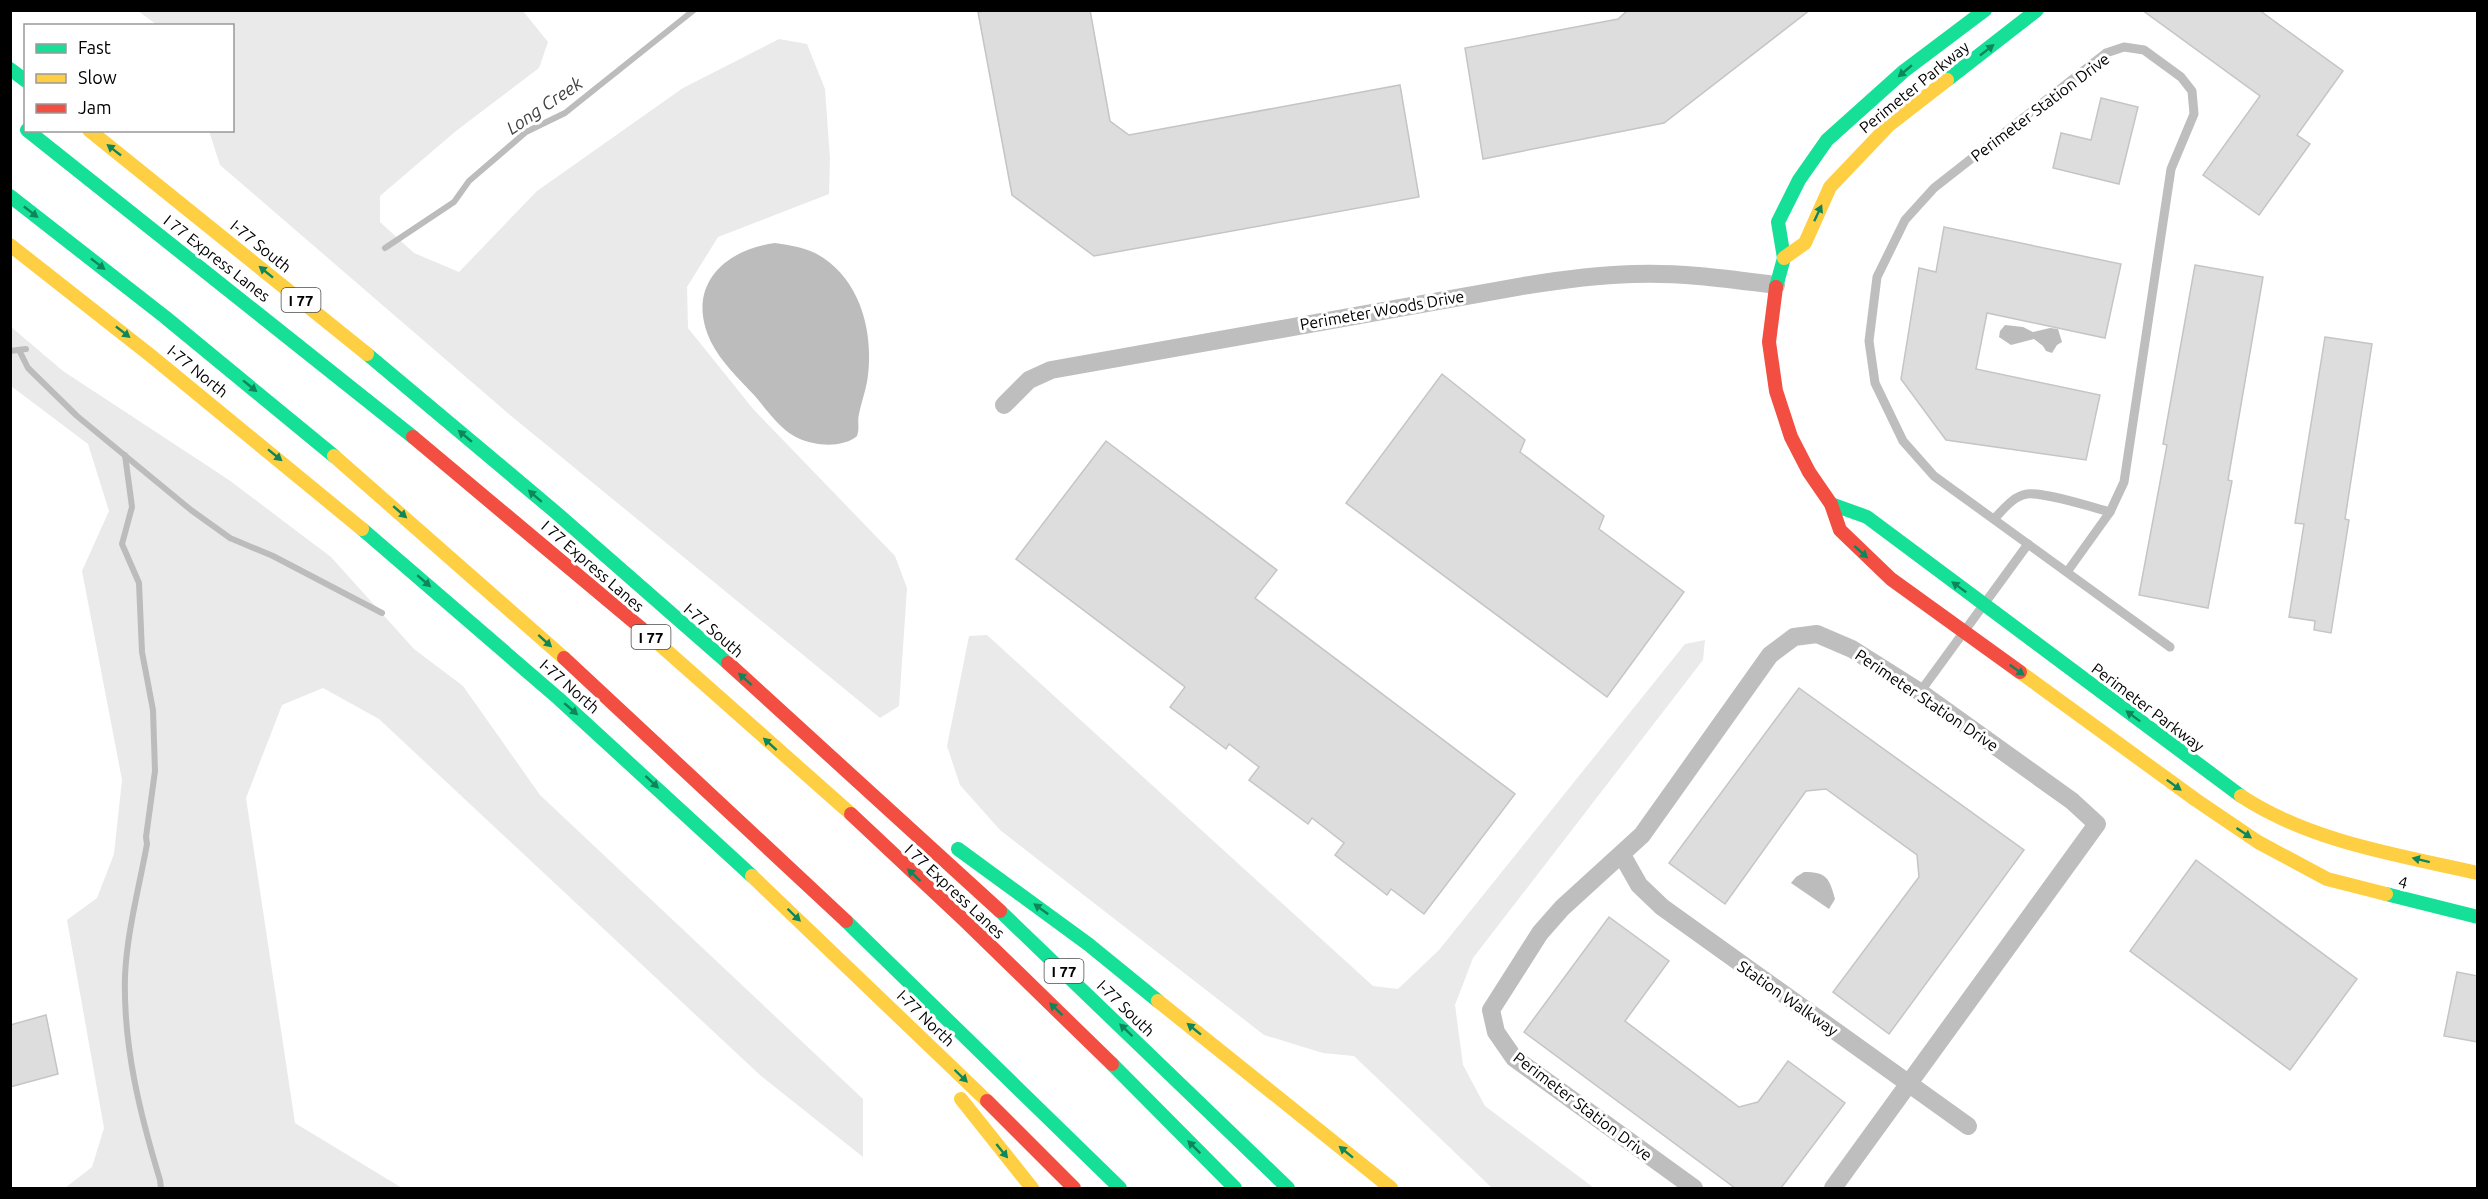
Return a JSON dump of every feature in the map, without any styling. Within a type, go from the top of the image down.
[{"type":"main road","name":"Perimeter Parkway","points":[[1985,10],[1904,71],[1827,140],[1799,180],[1778,222],[1784,258],[1776,285],[1769,342],[1776,391],[1791,437],[1809,472],[1831,504],[1839,531],[1891,579],[1964,631],[2204,788],[2304,828],[2478,873]]},
{"type":"main road","name":"Perimeter Parkway","points":[[1784,258],[1805,243],[1830,187],[1888,125],[2037,10]]},
{"type":"main road","points":[[10,69],[24,80]]},
{"type":"main road","name":"I 77 Express Lanes","points":[[29,132],[341,378],[608,600],[919,879],[1121,1073],[1235,1188]]},
{"type":"main road","name":"I-77 South","points":[[91,132],[285,287],[510,474],[836,760],[1047,955],[1288,1188]]},
{"type":"main road","points":[[10,196],[284,413],[507,607],[647,733],[896,968],[1119,1188]]},
{"type":"main road","name":"I-77 North","points":[[10,245],[216,407],[448,602],[609,742],[874,990],[1074,1188]]},
{"type":"main road","name":"Perimeter Parkway","points":[[1831,504],[1867,517],[1983,604],[2204,788],[2258,843],[2327,879],[2349,886]]},
{"type":"main road","points":[[836,760],[929,828]]},
{"type":"main road","points":[[948,842],[1088,944],[1391,1188]]},
{"type":"main road","name":"4","points":[[2349,886],[2478,917]]},
{"type":"main road","points":[[874,990],[1032,1188]]},
{"type":"street","name":"Perimeter Woods Drive","points":[[1004,405],[1029,380],[1050,370],[1586,276],[1635,274],[1691,276],[1776,285]]},
{"type":"street","name":"Perimeter Station Drive","points":[[1694,1188],[1514,1058],[1496,1032],[1491,1010],[1540,933],[1562,908],[1642,835],[1770,655],[1794,637],[1817,634],[1852,649],[1920,692],[2072,801],[2097,824],[1833,1188]]},
{"type":"street","name":"Station Walkway","points":[[1622,855],[1639,885],[1662,907],[1968,1126]]},
{"type":"lane","name":"Perimeter Station Drive","points":[[2067,572],[2110,512],[2124,482],[2171,169],[2194,114],[2192,91],[2181,77],[2144,50],[2124,47],[2106,53],[1934,188],[1905,220],[1877,277],[1869,341],[1875,383],[1903,441],[1934,476],[2028,544],[2170,646]]},
{"type":"lane","points":[[1994,519],[2011,501],[2028,494],[2069,501],[2110,512]]},
{"type":"lane","points":[[1920,692],[2028,544]]},
{"type":"shaded area","points":[[138,11],[523,11],[548,42],[539,68],[456,131],[380,196],[380,222],[414,253],[459,272],[537,191],[683,88],[779,39],[807,44],[825,89],[830,159],[829,194],[718,237],[687,287],[688,328],[754,410],[895,556],[907,588],[899,706],[880,718],[510,415],[220,165],[209,132],[234,132],[234,24],[156,24]]},
{"type":"shaded area","points":[[775,243],[810,251],[831,263],[854,292],[861,308],[869,345],[867,382],[859,414],[857,436],[844,443],[829,445],[814,443],[800,439],[787,431],[725,363],[711,342],[704,323],[703,305],[706,289],[713,275],[739,254]]},
{"type":"shaded area","points":[[2005,325],[2023,327],[2033,332],[2050,328],[2058,329],[2062,342],[2052,353],[2046,351],[2034,339],[2011,345],[1999,337]]},
{"type":"shaded area","points":[[10,326],[63,371],[229,480],[331,557],[414,649],[463,686],[540,795],[863,1099],[863,1157],[761,1076],[379,719],[323,688],[282,705],[246,798],[295,1123],[402,1188],[65,1188],[92,1167],[104,1128],[67,920],[97,898],[114,854],[122,780],[82,571],[109,511],[88,444],[11,386]]},
{"type":"shaded area","points":[[987,635],[1373,986],[1398,989],[1439,950],[1685,644],[1705,640],[1703,660],[1473,958],[1455,1005],[1463,1065],[1485,1106],[1594,1188],[1492,1188],[1354,1056],[1323,1053],[1264,1035],[1000,830],[960,785],[947,746],[969,636]]},
{"type":"shaded area","points":[[1804,872],[1818,873],[1829,881],[1835,899],[1829,909],[1791,883]]},
{"type":"building","points":[[1090,10],[1110,121],[1129,135],[1400,85],[1419,197],[1094,256],[1012,195],[978,12]]},
{"type":"building","points":[[1628,10],[1810,10],[1664,123],[1483,159],[1465,48],[1618,19]]},
{"type":"building","points":[[2142,10],[2259,10],[2343,71],[2297,135],[2310,144],[2259,215],[2203,175],[2260,96]]},
{"type":"building","points":[[2101,98],[2138,107],[2119,184],[2053,168],[2061,133],[2091,140]]},
{"type":"building","points":[[1944,227],[2121,264],[2105,338],[1987,313],[1976,369],[2100,395],[2086,460],[1946,440],[1901,379],[1919,268],[1936,272]]},
{"type":"building","points":[[2195,265],[2263,277],[2228,480],[2232,481],[2208,608],[2139,595],[2167,445],[2163,444]]},
{"type":"building","points":[[2325,337],[2372,344],[2345,519],[2349,520],[2331,633],[2314,630],[2315,621],[2289,617],[2304,524],[2295,523]]},
{"type":"building","points":[[1442,374],[1525,440],[1520,452],[1604,516],[1599,529],[1684,592],[1607,697],[1346,503]]},
{"type":"building","points":[[1106,441],[1277,570],[1255,598],[1515,794],[1424,914],[1391,889],[1387,895],[1335,855],[1344,843],[1312,818],[1308,824],[1249,780],[1259,767],[1229,744],[1226,749],[1170,707],[1185,687],[1016,559]]},
{"type":"building","points":[[1799,688],[2024,850],[1889,1034],[1833,992],[1919,877],[1917,855],[1826,789],[1806,791],[1725,904],[1669,863]]},
{"type":"building","points":[[2196,860],[2357,979],[2290,1070],[2130,951]]},
{"type":"building","points":[[1609,917],[1669,961],[1625,1021],[1739,1107],[1758,1102],[1788,1061],[1845,1103],[1781,1188],[1735,1188],[1524,1032]]},
{"type":"building","points":[[2457,972],[2478,976],[2478,1042],[2444,1036]]},
{"type":"building","points":[[46,1015],[58,1074],[10,1087],[10,1025]]},
{"type":"waterway","name":"Long Creek","points":[[385,248],[454,202],[469,181],[526,132],[565,113],[694,10]]},
{"type":"waterway","name":"Long Creek","points":[[10,351],[26,349]]},
{"type":"waterway","points":[[19,350],[28,368],[77,416],[191,510],[230,538],[273,556],[382,613]]},
{"type":"waterway","points":[[125,455],[132,507],[122,544],[139,583],[142,652],[153,710],[155,771],[147,844],[128,943],[125,1002],[134,1080],[161,1188]]},
{"type":"traffic: fast","points":[[1776,287],[1784,258],[1778,222],[1799,180],[1827,140],[1904,71],[1985,10]]},
{"type":"traffic: fast","points":[[1947,80],[2037,10]]},
{"type":"traffic: fast","points":[[10,69],[24,80]]},
{"type":"traffic: fast","points":[[30,132],[413,437]]},
{"type":"traffic: fast","points":[[10,196],[165,317],[334,456]]},
{"type":"traffic: fast","points":[[367,354],[553,510],[728,663]]},
{"type":"traffic: fast","points":[[1831,504],[1867,517],[2241,796]]},
{"type":"traffic: fast","points":[[362,529],[558,698],[752,876]]},
{"type":"traffic: fast","points":[[958,849],[1088,944],[1158,1001]]},
{"type":"traffic: fast","points":[[2386,894],[2478,917]]},
{"type":"traffic: fast","points":[[1000,911],[1288,1188]]},
{"type":"traffic: fast","points":[[846,921],[1120,1188]]},
{"type":"traffic: fast","points":[[1112,1064],[1235,1188]]},
{"type":"traffic: slow","points":[[1784,258],[1805,243],[1830,187],[1889,125],[1947,80]]},
{"type":"traffic: slow","points":[[91,132],[367,354]]},
{"type":"traffic: slow","points":[[10,245],[150,355],[362,529]]},
{"type":"traffic: slow","points":[[334,456],[564,658]]},
{"type":"traffic: slow","points":[[641,628],[851,814]]},
{"type":"traffic: slow","points":[[2020,672],[2196,800],[2258,842],[2327,879],[2386,894]]},
{"type":"traffic: slow","points":[[2241,796],[2268,812],[2326,836],[2386,853],[2478,873]]},
{"type":"traffic: slow","points":[[752,876],[987,1101]]},
{"type":"traffic: slow","points":[[1158,1001],[1391,1188]]},
{"type":"traffic: slow","points":[[961,1099],[1032,1188]]},
{"type":"traffic: jam","points":[[1776,287],[1769,342],[1776,391],[1791,437],[1809,472],[1831,504],[1840,530],[1891,579],[2020,672]]},
{"type":"traffic: jam","points":[[413,437],[641,628]]},
{"type":"traffic: jam","points":[[564,658],[846,921]]},
{"type":"traffic: jam","points":[[728,663],[1000,911]]},
{"type":"traffic: jam","points":[[851,814],[1112,1064]]},
{"type":"traffic: jam","points":[[987,1101],[1074,1188]]}]
